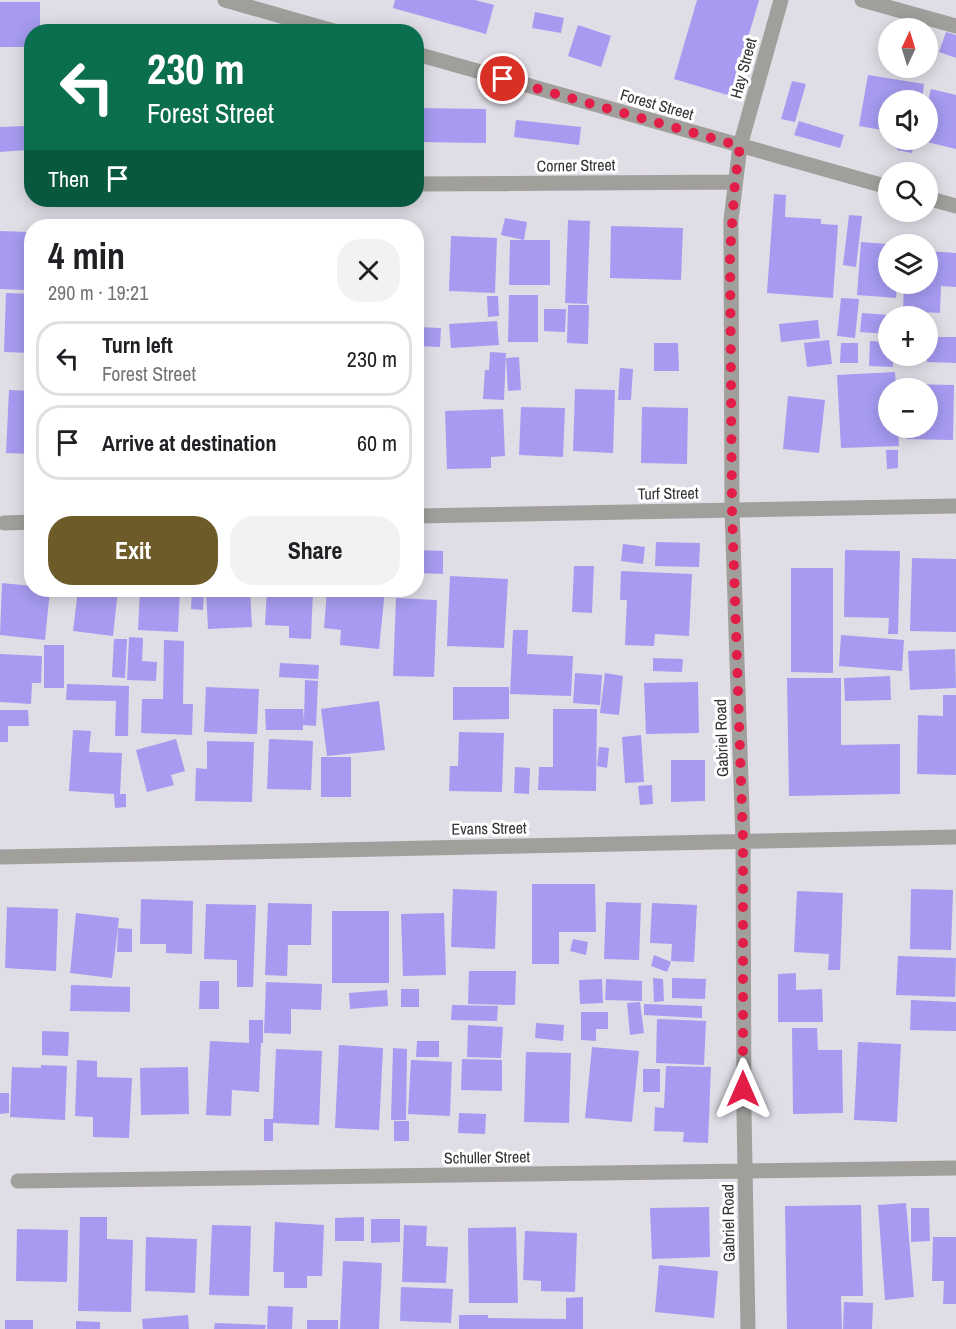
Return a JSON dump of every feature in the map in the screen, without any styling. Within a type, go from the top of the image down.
[{"type":"street","points":[[225,0],[309,24]]},
{"type":"street","name":"Hay Street","points":[[740,146],[781,0]]},
{"type":"street","points":[[862,0],[956,26]]},
{"type":"street","name":"Forest Street","points":[[424,56],[878,184]]},
{"type":"street","name":"Gabriel Road","points":[[740,146],[730,254],[732,510],[743,841],[748,1329]]},
{"type":"street","name":"Corner Street","points":[[424,184],[735,182]]},
{"type":"street","points":[[938,201],[956,206]]},
{"type":"street","name":"Turf Street","points":[[424,516],[956,506]]},
{"type":"street","points":[[4,523],[24,522]]},
{"type":"street","name":"Evans Street","points":[[0,857],[956,837]]},
{"type":"street","points":[[0,869],[22,857]]},
{"type":"street","name":"Schuller Street","points":[[18,1181],[956,1167]]},
{"type":"building","points":[[395,0],[475,0],[494,5],[486,34],[393,8]]},
{"type":"building","points":[[697,0],[759,0],[731,96],[674,79]]},
{"type":"building","points":[[0,2],[40,2],[40,24],[24,24],[24,47],[0,47]]},
{"type":"building","points":[[535,12],[564,18],[561,33],[532,28]]},
{"type":"building","points":[[578,25],[611,36],[601,67],[568,56]]},
{"type":"building","points":[[946,32],[956,35],[956,58],[939,52]]},
{"type":"building","points":[[868,75],[924,84],[923,90],[878,90],[878,129],[859,126]]},
{"type":"building","points":[[792,81],[806,84],[795,122],[781,119]]},
{"type":"building","points":[[938,91],[956,95],[956,149],[938,145]]},
{"type":"building","points":[[424,108],[486,109],[486,143],[424,142]]},
{"type":"building","points":[[516,120],[581,127],[579,145],[514,137]]},
{"type":"building","points":[[799,121],[844,135],[840,148],[794,135]]},
{"type":"building","points":[[24,126],[24,150],[0,152],[0,127]]},
{"type":"building","points":[[897,150],[913,150],[912,153]]},
{"type":"building","points":[[774,194],[786,195],[785,217],[821,219],[821,224],[838,225],[833,298],[767,293]]},
{"type":"building","points":[[849,215],[862,216],[856,267],[843,265]]},
{"type":"building","points":[[505,218],[527,222],[524,240],[501,235]]},
{"type":"building","points":[[568,220],[590,221],[587,304],[565,303]]},
{"type":"building","points":[[611,226],[683,228],[681,280],[610,278]]},
{"type":"building","points":[[0,231],[24,232],[24,290],[0,289]]},
{"type":"building","points":[[451,236],[497,238],[495,293],[449,291]]},
{"type":"building","points":[[510,240],[550,240],[550,285],[509,285]]},
{"type":"building","points":[[861,242],[878,243],[878,294],[896,294],[896,298],[857,295]]},
{"type":"building","points":[[938,252],[956,253],[956,287],[941,286],[940,313],[938,313],[938,306],[903,306],[904,294],[938,294]]},
{"type":"building","points":[[6,293],[24,294],[24,353],[4,352]]},
{"type":"building","points":[[509,295],[538,295],[538,342],[508,342]]},
{"type":"building","points":[[487,296],[498,296],[499,316],[488,317]]},
{"type":"building","points":[[841,298],[859,299],[855,338],[837,336]]},
{"type":"building","points":[[568,305],[589,305],[588,344],[567,343]]},
{"type":"building","points":[[544,309],[566,309],[565,332],[544,331]]},
{"type":"building","points":[[862,313],[878,314],[878,333],[860,332]]},
{"type":"building","points":[[818,320],[820,338],[781,342],[779,324]]},
{"type":"building","points":[[497,321],[499,345],[451,348],[449,324]]},
{"type":"building","points":[[424,327],[441,328],[440,347],[424,346]]},
{"type":"building","points":[[938,337],[956,337],[956,363],[938,362]]},
{"type":"building","points":[[829,340],[832,364],[807,367],[804,343]]},
{"type":"building","points":[[870,341],[878,341],[878,366],[893,367],[869,366]]},
{"type":"building","points":[[654,343],[678,343],[679,371],[654,371]]},
{"type":"building","points":[[841,343],[858,343],[858,363],[840,363]]},
{"type":"building","points":[[490,352],[506,353],[504,400],[483,399],[485,370],[489,370]]},
{"type":"building","points":[[519,357],[521,390],[508,391],[506,358]]},
{"type":"building","points":[[620,368],[633,369],[631,400],[618,400]]},
{"type":"building","points":[[895,372],[895,378],[878,378],[878,438],[899,438],[899,446],[841,448],[837,375]]},
{"type":"building","points":[[938,385],[954,385],[953,440],[906,439],[938,438]]},
{"type":"building","points":[[575,389],[615,390],[613,453],[573,451]]},
{"type":"building","points":[[9,390],[24,391],[24,454],[6,453]]},
{"type":"building","points":[[788,396],[825,400],[819,453],[783,449]]},
{"type":"building","points":[[521,407],[565,408],[563,457],[519,455]]},
{"type":"building","points":[[642,407],[688,408],[687,464],[641,463]]},
{"type":"building","points":[[503,409],[505,456],[491,457],[491,468],[447,469],[445,411]]},
{"type":"building","points":[[886,450],[898,450],[898,468],[887,469]]},
{"type":"building","points":[[656,542],[700,543],[699,567],[655,566]]},
{"type":"building","points":[[623,544],[645,547],[643,564],[621,561]]},
{"type":"building","points":[[424,550],[443,551],[443,574],[424,573]]},
{"type":"building","points":[[845,550],[900,551],[898,634],[888,634],[889,618],[844,617]]},
{"type":"building","points":[[912,558],[956,559],[956,632],[910,631]]},
{"type":"building","points":[[574,566],[594,566],[592,613],[572,612]]},
{"type":"building","points":[[791,568],[833,568],[833,673],[791,672]]},
{"type":"building","points":[[621,571],[692,574],[689,636],[655,634],[654,646],[625,645],[627,600],[620,600]]},
{"type":"building","points":[[450,576],[508,579],[504,648],[447,646]]},
{"type":"building","points":[[2,583],[24,585],[24,597],[49,597],[45,640],[0,635]]},
{"type":"building","points":[[77,597],[117,597],[113,636],[73,631]]},
{"type":"building","points":[[140,597],[180,597],[178,632],[138,630]]},
{"type":"building","points":[[192,597],[204,597],[203,610],[191,609]]},
{"type":"building","points":[[206,597],[250,597],[252,627],[208,629]]},
{"type":"building","points":[[267,597],[313,597],[311,639],[289,638],[289,626],[265,625]]},
{"type":"building","points":[[326,597],[384,597],[379,649],[340,645],[341,630],[324,628]]},
{"type":"building","points":[[396,598],[437,600],[434,677],[393,676]]},
{"type":"building","points":[[513,630],[528,630],[527,654],[573,656],[571,696],[510,694]]},
{"type":"building","points":[[841,635],[904,640],[902,671],[839,666]]},
{"type":"building","points":[[129,637],[143,638],[142,661],[157,662],[156,681],[127,680]]},
{"type":"building","points":[[114,639],[127,639],[125,678],[112,677]]},
{"type":"building","points":[[164,640],[184,641],[183,704],[193,704],[192,735],[141,733],[142,699],[163,699]]},
{"type":"building","points":[[44,645],[64,645],[64,688],[44,688]]},
{"type":"building","points":[[955,649],[956,688],[910,690],[908,651]]},
{"type":"building","points":[[0,654],[42,656],[41,683],[32,683],[31,704],[0,702]]},
{"type":"building","points":[[653,658],[683,659],[682,672],[653,671]]},
{"type":"building","points":[[280,663],[319,665],[318,679],[279,677]]},
{"type":"building","points":[[575,673],[602,675],[600,705],[573,703]]},
{"type":"building","points":[[605,673],[623,676],[619,715],[600,713]]},
{"type":"building","points":[[890,676],[891,700],[845,701],[844,678]]},
{"type":"building","points":[[787,678],[841,678],[841,745],[900,744],[900,794],[789,796]]},
{"type":"building","points":[[305,680],[318,681],[316,726],[303,725],[303,730],[266,730],[265,709],[303,709],[304,721]]},
{"type":"building","points":[[698,682],[699,733],[646,734],[644,683]]},
{"type":"building","points":[[67,684],[129,686],[128,736],[115,736],[116,701],[66,700]]},
{"type":"building","points":[[206,687],[259,689],[257,734],[204,732]]},
{"type":"building","points":[[453,687],[509,687],[509,719],[453,720]]},
{"type":"building","points":[[943,695],[956,695],[956,775],[917,774],[918,715],[943,716]]},
{"type":"building","points":[[379,701],[385,750],[327,756],[321,709]]},
{"type":"building","points":[[553,709],[597,709],[596,791],[538,790],[539,767],[553,767]]},
{"type":"building","points":[[0,710],[28,710],[29,726],[8,726],[8,742],[0,742]]},
{"type":"building","points":[[73,730],[91,731],[89,752],[122,753],[120,794],[126,794],[126,807],[115,808],[114,794],[69,791]]},
{"type":"building","points":[[459,732],[504,733],[502,792],[449,791],[450,766],[458,766]]},
{"type":"building","points":[[641,735],[644,782],[625,783],[622,737]]},
{"type":"building","points":[[176,739],[185,771],[171,775],[174,785],[147,792],[136,750]]},
{"type":"building","points":[[269,739],[313,741],[311,790],[267,789]]},
{"type":"building","points":[[207,741],[254,742],[252,802],[195,801],[196,768],[207,769]]},
{"type":"building","points":[[599,747],[609,748],[607,768],[597,766]]},
{"type":"building","points":[[321,757],[351,757],[351,797],[321,797]]},
{"type":"building","points":[[671,760],[705,760],[705,801],[671,802]]},
{"type":"building","points":[[515,767],[530,768],[529,794],[514,793]]},
{"type":"building","points":[[652,785],[653,804],[640,805],[638,786]]},
{"type":"building","points":[[532,884],[595,884],[596,932],[559,932],[559,964],[532,964]]},
{"type":"building","points":[[453,889],[497,891],[495,949],[451,947]]},
{"type":"building","points":[[911,889],[953,890],[951,950],[910,949]]},
{"type":"building","points":[[797,891],[843,893],[840,970],[828,970],[829,954],[794,952]]},
{"type":"building","points":[[141,899],[193,901],[192,954],[166,953],[166,944],[140,944]]},
{"type":"building","points":[[606,902],[641,903],[639,960],[604,959]]},
{"type":"building","points":[[268,903],[312,904],[311,945],[288,945],[287,976],[265,975]]},
{"type":"building","points":[[652,903],[697,905],[694,962],[671,961],[672,944],[650,943]]},
{"type":"building","points":[[206,904],[256,905],[253,987],[237,987],[237,960],[204,959]]},
{"type":"building","points":[[7,907],[58,909],[56,971],[5,968]]},
{"type":"building","points":[[332,911],[389,911],[389,983],[332,983]]},
{"type":"building","points":[[76,913],[119,918],[112,978],[70,973]]},
{"type":"building","points":[[444,913],[446,975],[403,976],[401,914]]},
{"type":"building","points":[[118,928],[132,929],[132,952],[117,952]]},
{"type":"building","points":[[573,939],[588,942],[586,955],[570,951]]},
{"type":"building","points":[[654,955],[671,962],[667,972],[651,966]]},
{"type":"building","points":[[898,956],[956,958],[955,997],[896,995]]},
{"type":"building","points":[[469,971],[516,971],[515,1005],[468,1004]]},
{"type":"building","points":[[796,973],[796,990],[822,989],[823,1022],[778,1022],[778,974]]},
{"type":"building","points":[[653,978],[663,979],[664,1001],[654,1002]]},
{"type":"building","points":[[672,978],[706,979],[705,999],[672,998]]},
{"type":"building","points":[[602,979],[603,1003],[580,1004],[579,980]]},
{"type":"building","points":[[606,979],[642,981],[642,1001],[605,1000]]},
{"type":"building","points":[[200,981],[219,981],[219,1009],[199,1009]]},
{"type":"building","points":[[266,982],[322,984],[321,1010],[291,1009],[291,1034],[264,1033]]},
{"type":"building","points":[[71,985],[130,987],[130,1012],[70,1011]]},
{"type":"building","points":[[401,989],[419,989],[419,1007],[401,1007]]},
{"type":"building","points":[[387,990],[388,1006],[350,1009],[349,993]]},
{"type":"building","points":[[911,1000],[956,1002],[956,1031],[910,1030]]},
{"type":"building","points":[[640,1002],[644,1033],[630,1035],[627,1003]]},
{"type":"building","points":[[644,1004],[702,1006],[702,1018],[644,1015]]},
{"type":"building","points":[[452,1005],[498,1006],[497,1021],[451,1020]]},
{"type":"building","points":[[581,1012],[608,1012],[608,1029],[596,1029],[596,1041],[581,1040]]},
{"type":"building","points":[[657,1019],[706,1021],[704,1065],[656,1063]]},
{"type":"building","points":[[249,1020],[263,1020],[259,1092],[232,1090],[231,1116],[206,1115],[210,1041],[249,1043]]},
{"type":"building","points":[[536,1023],[564,1025],[563,1041],[535,1038]]},
{"type":"building","points":[[468,1025],[503,1027],[501,1058],[467,1057]]},
{"type":"building","points":[[792,1028],[817,1028],[818,1050],[842,1050],[843,1113],[793,1114]]},
{"type":"building","points":[[42,1031],[69,1032],[68,1056],[42,1055]]},
{"type":"building","points":[[417,1041],[439,1041],[439,1057],[416,1057]]},
{"type":"building","points":[[858,1042],[901,1044],[897,1122],[854,1120]]},
{"type":"building","points":[[339,1045],[383,1048],[379,1130],[335,1128]]},
{"type":"building","points":[[592,1047],[639,1051],[632,1122],[585,1118]]},
{"type":"building","points":[[393,1048],[407,1049],[406,1120],[391,1120]]},
{"type":"building","points":[[276,1049],[322,1051],[319,1125],[273,1123],[273,1141],[264,1141],[264,1119],[273,1119]]},
{"type":"building","points":[[526,1052],[571,1053],[569,1123],[524,1122]]},
{"type":"building","points":[[462,1059],[502,1060],[502,1091],[461,1090]]},
{"type":"building","points":[[77,1060],[97,1061],[97,1077],[132,1078],[129,1138],[93,1137],[93,1117],[75,1116]]},
{"type":"building","points":[[411,1060],[452,1062],[450,1116],[408,1114]]},
{"type":"building","points":[[41,1065],[67,1066],[65,1120],[10,1117],[12,1067],[41,1068]]},
{"type":"building","points":[[666,1066],[711,1067],[708,1143],[683,1142],[684,1132],[654,1131],[655,1107],[664,1108]]},
{"type":"building","points":[[188,1067],[189,1114],[141,1115],[140,1068]]},
{"type":"building","points":[[643,1069],[660,1069],[660,1092],[643,1092]]},
{"type":"building","points":[[0,1093],[9,1093],[9,1113],[0,1114]]},
{"type":"building","points":[[459,1113],[486,1114],[485,1134],[458,1133]]},
{"type":"building","points":[[394,1121],[409,1121],[409,1141],[394,1141]]},
{"type":"building","points":[[906,1203],[914,1297],[885,1300],[878,1205]]},
{"type":"building","points":[[861,1205],[863,1296],[841,1296],[842,1329],[787,1329],[785,1206]]},
{"type":"building","points":[[709,1207],[710,1257],[652,1259],[650,1208]]},
{"type":"building","points":[[911,1208],[929,1208],[930,1241],[911,1242]]},
{"type":"building","points":[[80,1217],[107,1217],[107,1239],[133,1240],[131,1312],[78,1311]]},
{"type":"building","points":[[364,1217],[364,1241],[335,1241],[335,1218]]},
{"type":"building","points":[[371,1219],[400,1219],[400,1242],[371,1243]]},
{"type":"building","points":[[275,1222],[324,1225],[322,1276],[307,1276],[307,1288],[284,1288],[284,1272],[273,1272]]},
{"type":"building","points":[[212,1225],[251,1226],[249,1296],[209,1295]]},
{"type":"building","points":[[404,1225],[427,1226],[426,1246],[448,1247],[446,1283],[402,1282]]},
{"type":"building","points":[[516,1227],[518,1303],[469,1303],[468,1228]]},
{"type":"building","points":[[17,1229],[68,1230],[67,1282],[16,1281]]},
{"type":"building","points":[[525,1231],[577,1233],[575,1292],[541,1291],[541,1281],[523,1280]]},
{"type":"building","points":[[146,1237],[197,1239],[195,1293],[145,1291]]},
{"type":"building","points":[[933,1237],[956,1237],[956,1304],[943,1304],[944,1281],[932,1281]]},
{"type":"building","points":[[343,1261],[382,1263],[379,1329],[340,1329]]},
{"type":"building","points":[[659,1265],[718,1271],[714,1318],[655,1312]]},
{"type":"building","points":[[401,1287],[453,1289],[451,1323],[400,1321]]},
{"type":"building","points":[[583,1297],[583,1329],[459,1329],[459,1315],[488,1315],[488,1318],[566,1319],[566,1298]]},
{"type":"building","points":[[844,1302],[873,1303],[872,1329],[843,1329]]},
{"type":"building","points":[[268,1306],[293,1307],[292,1329],[267,1329]]},
{"type":"building","points":[[188,1315],[189,1329],[143,1329],[142,1319]]},
{"type":"building","points":[[5,1320],[33,1320],[33,1329],[5,1329]]},
{"type":"building","points":[[307,1320],[338,1320],[338,1329],[307,1329]]},
{"type":"building","points":[[76,1321],[100,1322],[100,1329],[76,1329]]},
{"type":"building","points":[[215,1323],[266,1325],[265,1329],[214,1329]]},
{"type":"route","points":[[503,79],[740,146],[731,220],[730,254],[732,510],[743,841],[743,1089]]}]
